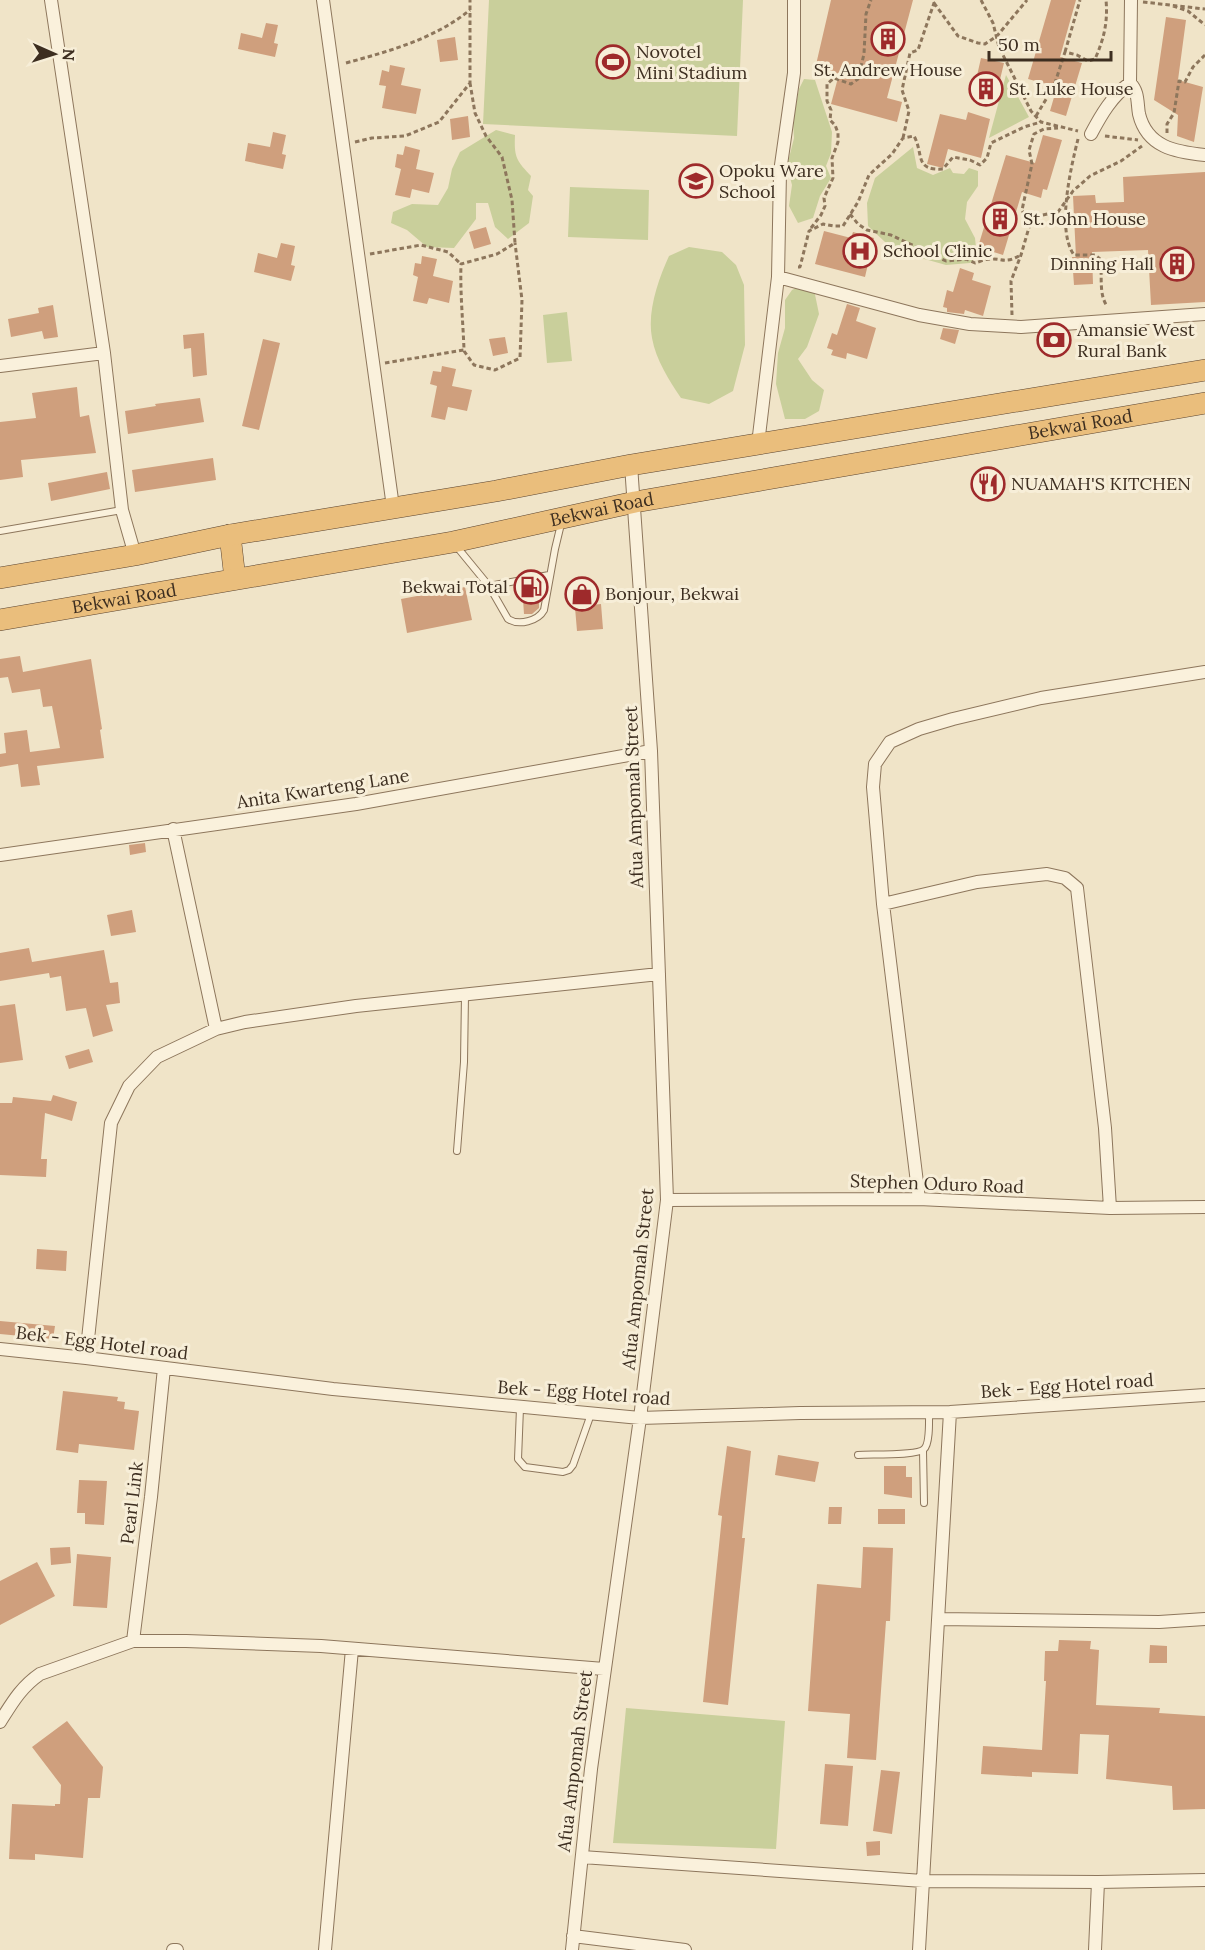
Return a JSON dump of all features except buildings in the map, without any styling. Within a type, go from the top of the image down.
[{"type":"highway","name":"Bekwai Road","points":[[0,578],[631,465],[1205,371]]},
{"type":"highway","name":"Bekwai Road","points":[[0,620],[453,542],[635,502],[1205,402]]},
{"type":"highway","points":[[230,535],[235,579]]},
{"type":"street","points":[[51,0],[104,353],[122,510],[135,555]]},
{"type":"street","points":[[323,0],[393,507]]},
{"type":"street","points":[[758,444],[778,277],[780,172],[794,73],[794,0]]},
{"type":"street","points":[[1131,0],[1130,83],[1136,89],[1139,115],[1146,130],[1155,142],[1205,155]]},
{"type":"street","points":[[1091,134],[1102,113],[1120,90],[1130,83]]},
{"type":"street","points":[[778,277],[919,315],[970,324],[1012,326],[1205,314]]},
{"type":"street","points":[[0,366],[104,353]]},
{"type":"street","name":"Afua Ampomah Street","points":[[572,1950],[604,1669],[640,1418],[667,1200],[651,752],[631,465]]},
{"type":"street","points":[[919,1199],[883,904],[873,788],[875,764],[890,742],[919,729],[1041,698],[1205,672]]},
{"type":"street","name":"Anita Kwarteng Lane","points":[[0,855],[356,804],[651,752]]},
{"type":"street","points":[[173,829],[216,1029]]},
{"type":"street","points":[[883,904],[977,882],[1047,874],[1065,878],[1077,888],[1105,1128],[1110,1208]]},
{"type":"street","points":[[86,1358],[111,1123],[129,1086],[157,1057],[216,1029],[245,1022],[356,1006],[658,974]]},
{"type":"street","name":"Stephen Oduro Road","points":[[667,1200],[919,1199],[1110,1208],[1205,1207]]},
{"type":"street","name":"Bek - Egg Hotel road","points":[[0,1349],[333,1389],[640,1418],[800,1413],[950,1412],[1205,1395]]},
{"type":"street","name":"Pearl Link","points":[[133,1641],[164,1368]]},
{"type":"street","points":[[919,1950],[950,1412]]},
{"type":"street","points":[[938,1618],[1159,1622],[1205,1619]]},
{"type":"street","points":[[0,1722],[18,1693],[40,1674],[133,1641],[352,1648],[604,1669]]},
{"type":"street","points":[[325,1950],[352,1648]]},
{"type":"street","points":[[582,1857],[923,1881],[1205,1880]]},
{"type":"street","points":[[1095,1950],[1098,1882]]},
{"type":"street","points":[[573,1936],[685,1950]]},
{"type":"lane","points":[[0,531],[122,510]]},
{"type":"lane","points":[[453,542],[489,585],[508,619],[512,622],[520,622],[535,619],[542,614],[563,518]]},
{"type":"lane","points":[[489,585],[549,575]]},
{"type":"lane","points":[[458,1151],[464,1062],[465,995]]},
{"type":"lane","points":[[520,1408],[518,1459],[520,1463],[525,1467],[563,1472],[569,1470],[573,1465],[591,1414]]},
{"type":"lane","points":[[924,1503],[923,1451],[928,1441],[929,1412]]},
{"type":"lane","points":[[858,1455],[923,1451]]},
{"type":"path","points":[[359,256],[421,245],[448,252],[461,264],[460,290],[464,351],[474,365],[495,370],[520,358],[522,300],[512,200],[502,157],[486,136],[475,112],[470,83],[470,0]]},
{"type":"path","points":[[778,277],[800,267],[809,231],[825,206],[824,198],[833,177],[832,158],[838,142],[836,125],[830,120],[831,110],[827,101],[827,84],[834,78],[851,84],[858,79],[864,54],[866,14],[871,0]]},
{"type":"path","points":[[981,0],[993,23],[999,46],[1031,111],[1041,122]]},
{"type":"path","points":[[933,2],[958,36],[985,44],[996,36],[1027,0]]},
{"type":"path","points":[[1036,116],[1053,86],[1080,0]]},
{"type":"path","points":[[1065,52],[1088,61],[1095,59],[1103,41],[1108,18],[1106,0]]},
{"type":"path","points":[[1131,0],[1205,9]]},
{"type":"path","points":[[809,231],[823,224],[843,226],[858,202],[869,175],[892,154],[903,138],[909,111],[902,90],[910,53],[918,50],[933,2]]},
{"type":"path","points":[[1168,5],[1188,11],[1205,25]]},
{"type":"path","points":[[332,67],[415,42],[452,24],[470,10]]},
{"type":"path","points":[[1172,148],[1166,139],[1167,124],[1174,113],[1179,81],[1185,82],[1193,67],[1205,55]]},
{"type":"path","points":[[343,144],[372,138],[405,136],[439,122],[470,83]]},
{"type":"path","points":[[903,138],[914,136],[921,162],[934,170],[943,169],[953,157],[970,160],[980,165],[987,158],[991,142],[1041,122],[1080,132],[1065,200],[1071,252],[1074,255],[1095,255],[1100,259],[1104,303],[1118,320]]},
{"type":"path","points":[[1062,128],[1044,129],[1034,134],[1029,150],[1032,164],[1022,210],[1024,214],[1032,217],[1058,212],[1065,200],[1090,176],[1121,161],[1148,142],[1091,134]]},
{"type":"path","points":[[850,214],[867,230],[891,235],[945,261],[966,259],[975,263],[989,258],[1001,261],[1012,260],[1021,255]]},
{"type":"path","points":[[1012,326],[1011,281],[1032,217]]},
{"type":"path","points":[[461,264],[497,254],[515,243]]},
{"type":"path","points":[[374,364],[464,351]]},
{"type":"green space","name":"Novotel Mini Stadium","points":[[489,0],[743,0],[737,136],[483,124]]},
{"type":"green space","points":[[1006,75],[1029,117],[989,138]]},
{"type":"green space","points":[[804,79],[815,80],[832,132],[831,153],[826,166],[831,178],[820,196],[813,218],[798,223],[789,206],[792,185],[787,166],[794,138],[793,121],[799,89]]},
{"type":"green space","points":[[496,130],[515,135],[517,158],[531,176],[528,190],[533,196],[529,223],[508,239],[495,227],[488,203],[476,203],[476,219],[454,248],[427,247],[407,230],[391,223],[393,212],[412,204],[438,205],[448,188],[452,169],[460,152]]},
{"type":"green space","points":[[913,147],[917,168],[933,175],[950,168],[953,173],[964,174],[969,168],[978,171],[978,186],[967,202],[965,219],[975,238],[977,257],[970,263],[946,265],[903,253],[885,242],[868,226],[867,203],[875,178]]},
{"type":"green space","points":[[570,187],[649,190],[648,240],[568,237]]},
{"type":"green space","points":[[689,247],[722,252],[736,265],[744,285],[745,345],[733,391],[709,404],[681,398],[660,362],[652,338],[652,307],[665,265],[669,256]]},
{"type":"green space","points":[[812,280],[819,314],[807,347],[798,359],[812,380],[824,390],[819,411],[805,419],[785,419],[776,384],[778,353],[785,328],[785,300],[792,290]]},
{"type":"green space","points":[[567,312],[572,361],[547,363],[543,315]]},
{"type":"green space","points":[[626,1708],[785,1721],[776,1849],[613,1843]]},
{"type":"place","name":"St. Andrew House","points":[[888,39]]},
{"type":"place","name":"Novotel Mini Stadium","points":[[613,62]]},
{"type":"place","name":"St. Luke House","points":[[986,89]]},
{"type":"place","name":"Opoku Ware School","points":[[696,181]]},
{"type":"place","name":"St. John House","points":[[1000,219]]},
{"type":"place","name":"School Clinic","points":[[860,251]]},
{"type":"place","name":"Dinning Hall","points":[[1177,264]]},
{"type":"place","name":"Amansie West Rural Bank","points":[[1054,340]]},
{"type":"place","name":"NUAMAH'S KITCHEN","points":[[988,484]]},
{"type":"place","name":"Bekwai Total","points":[[531,587]]},
{"type":"place","name":"Bonjour, Bekwai","points":[[582,594]]}]
